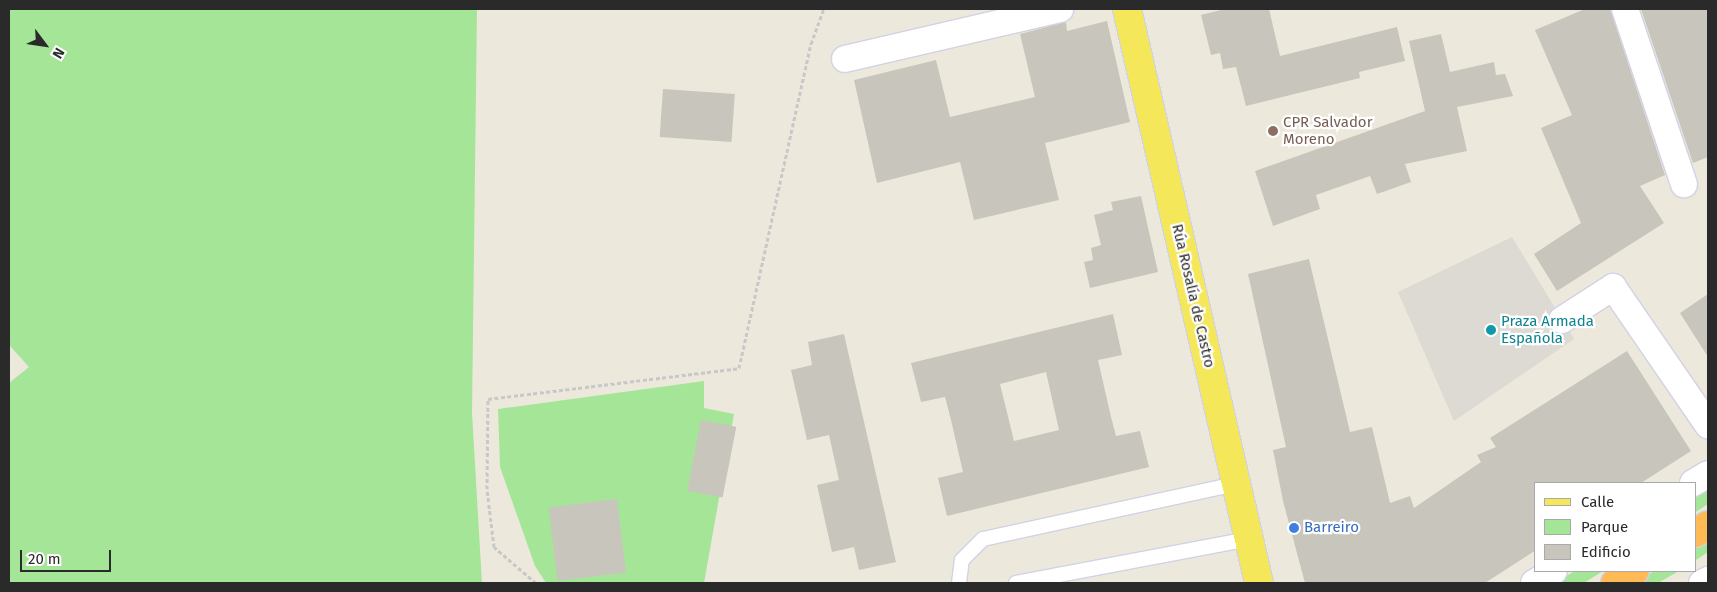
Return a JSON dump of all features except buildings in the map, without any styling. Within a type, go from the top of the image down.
[{"type":"highway","points":[[1697,532],[1708,525]]},
{"type":"highway","points":[[1615,583],[1633,572]]},
{"type":"main road","name":"Rúa Rosalía de Castro","points":[[1127,9],[1259,583]]},
{"type":"street","points":[[845,59],[1060,9]]},
{"type":"street","points":[[1625,9],[1684,184]]},
{"type":"street","points":[[1562,320],[1614,288],[1708,425]]},
{"type":"street","points":[[1695,482],[1708,474]]},
{"type":"street","points":[[1534,583],[1552,572]]},
{"type":"street","points":[[1702,583],[1708,580]]},
{"type":"lane","points":[[959,583],[962,560],[983,539],[1236,484]]},
{"type":"lane","points":[[1016,583],[1249,539]]},
{"type":"path","points":[[536,583],[494,547],[487,489],[488,399],[740,368],[812,44],[824,9]]},
{"type":"green space","points":[[9,9],[477,9],[472,413],[482,583],[9,583],[9,383],[29,367],[9,345]]},
{"type":"green space","points":[[704,381],[704,408],[734,414],[704,583],[546,583],[535,566],[500,467],[498,409]]},
{"type":"green space","points":[[1708,486],[1708,504],[1697,511],[1697,493]]},
{"type":"green space","points":[[1708,536],[1708,552],[1697,559],[1697,543]]},
{"type":"green space","points":[[1573,572],[1601,572],[1584,583],[1555,583]]},
{"type":"green space","points":[[1652,572],[1677,572],[1658,583],[1634,583]]},
{"type":"shaded area","name":"Praza Armada Española","points":[[1512,237],[1574,339],[1454,421],[1398,292]]},
{"type":"place","name":"CPR Salvador Moreno","points":[[1273,131]]},
{"type":"place","name":"Praza Armada Española","points":[[1491,330]]},
{"type":"place","name":"Barreiro","points":[[1294,528]]}]
